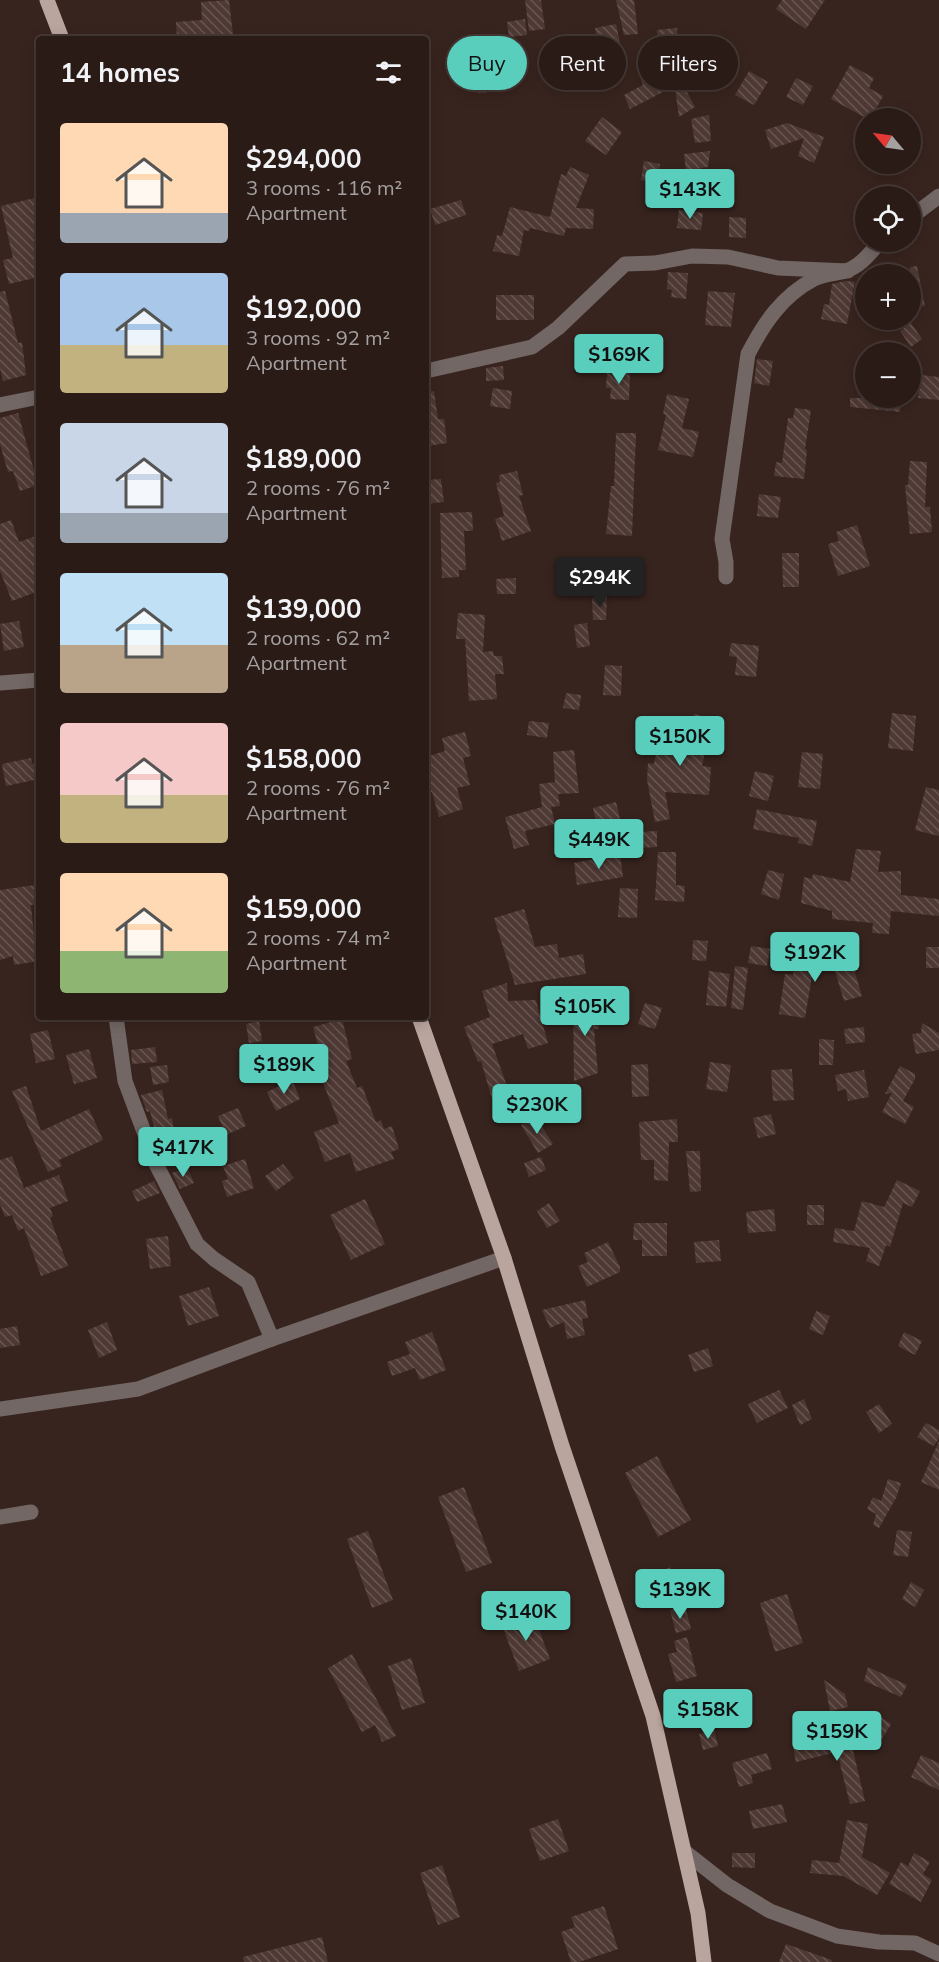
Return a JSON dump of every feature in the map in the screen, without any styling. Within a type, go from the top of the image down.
[{"type":"main road","points":[[47,0],[61,36]]},
{"type":"main road","points":[[420,1020],[504,1258],[562,1446],[653,1716],[698,1913],[704,1962]]},
{"type":"street","points":[[921,210],[939,196]]},
{"type":"street","points":[[726,577],[722,539],[748,354],[776,308],[788,295],[816,278],[848,271],[870,252]]},
{"type":"street","points":[[429,370],[532,347],[558,328],[625,264],[655,263],[692,256],[729,257],[778,268],[848,271]]},
{"type":"street","points":[[0,405],[36,398]]},
{"type":"street","points":[[0,683],[36,680]]},
{"type":"street","points":[[116,1020],[125,1081],[156,1164],[197,1244],[214,1259],[248,1282],[272,1339]]},
{"type":"street","points":[[0,1409],[138,1389],[272,1339],[504,1258]]},
{"type":"street","points":[[0,1517],[31,1512]]},
{"type":"street","points":[[685,1851],[728,1885],[770,1911],[837,1936],[879,1942],[915,1943],[939,1954]]},
{"type":"building","points":[[229,0],[233,34],[177,36],[176,22],[202,20],[201,2]]},
{"type":"building","points":[[525,0],[541,0],[545,29],[529,31]]},
{"type":"building","points":[[616,0],[634,0],[638,34],[624,35]]},
{"type":"building","points":[[782,0],[825,0],[806,29],[776,9]]},
{"type":"building","points":[[525,19],[527,35],[509,36],[507,22]]},
{"type":"building","points":[[616,24],[619,36],[596,36],[595,28]]},
{"type":"building","points":[[677,28],[677,36],[658,36],[657,30]]},
{"type":"building","points":[[850,65],[874,78],[869,88],[883,96],[876,108],[855,108],[855,112],[831,99]]},
{"type":"building","points":[[749,71],[768,82],[754,105],[735,95]]},
{"type":"building","points":[[796,78],[813,86],[803,105],[786,97]]},
{"type":"building","points":[[638,88],[638,90],[667,90],[630,109],[624,95]]},
{"type":"building","points":[[472,90],[486,90],[486,93],[472,92]]},
{"type":"building","points":[[675,90],[686,90],[695,107],[679,117]]},
{"type":"building","points":[[709,115],[711,141],[695,143],[691,119]]},
{"type":"building","points":[[602,117],[622,132],[606,155],[585,141]]},
{"type":"building","points":[[787,123],[824,137],[814,163],[798,156],[804,138],[771,149],[765,130]]},
{"type":"building","points":[[710,151],[708,167],[686,171],[684,154]]},
{"type":"building","points":[[644,161],[660,164],[657,183],[641,180]]},
{"type":"building","points":[[570,167],[589,175],[576,208],[594,209],[593,229],[566,228],[564,236],[530,228],[529,231],[524,230],[519,256],[493,251],[497,235],[502,236],[510,207],[550,217],[561,174],[566,176]]},
{"type":"building","points":[[36,198],[36,278],[9,284],[3,260],[13,258],[1,206]]},
{"type":"building","points":[[461,200],[466,215],[435,225],[430,209]]},
{"type":"building","points":[[679,210],[703,213],[701,230],[677,228]]},
{"type":"building","points":[[729,217],[746,218],[746,238],[729,237]]},
{"type":"building","points":[[668,272],[688,273],[686,299],[671,297],[672,290],[667,289]]},
{"type":"building","points":[[855,282],[847,324],[821,319],[824,304],[829,305],[832,284]]},
{"type":"building","points":[[921,286],[925,306],[921,307]]},
{"type":"building","points":[[5,291],[18,343],[22,342],[26,375],[3,381],[0,368],[0,292]]},
{"type":"building","points":[[708,291],[735,293],[731,327],[705,325]]},
{"type":"building","points":[[496,295],[534,295],[534,320],[496,320]]},
{"type":"building","points":[[916,330],[922,339],[918,342],[908,342],[900,331]]},
{"type":"building","points":[[757,359],[773,361],[769,386],[754,383]]},
{"type":"building","points":[[503,366],[504,380],[486,381],[486,368]]},
{"type":"building","points":[[607,371],[630,372],[629,400],[610,399],[611,388],[606,388]]},
{"type":"building","points":[[921,375],[939,377],[939,400],[921,398]]},
{"type":"building","points":[[493,388],[512,391],[510,409],[490,406]]},
{"type":"building","points":[[434,391],[438,419],[444,419],[447,443],[429,446],[429,392]]},
{"type":"building","points":[[667,394],[689,399],[682,428],[699,432],[693,457],[658,450],[666,415],[663,414]]},
{"type":"building","points":[[850,398],[855,398],[855,408],[850,407]]},
{"type":"building","points":[[795,408],[811,410],[805,449],[807,450],[804,479],[774,476],[776,462],[782,463],[788,418],[793,418]]},
{"type":"building","points":[[860,408],[900,408],[900,412]]},
{"type":"building","points":[[18,413],[36,478],[36,486],[20,491],[13,471],[8,472],[0,444],[0,418]]},
{"type":"building","points":[[616,433],[636,433],[632,536],[606,534],[611,486],[614,486]]},
{"type":"building","points":[[910,461],[927,462],[925,507],[930,507],[932,532],[910,534],[905,485],[908,485]]},
{"type":"building","points":[[517,471],[523,495],[519,496],[531,531],[502,541],[495,519],[504,516],[496,483],[500,482],[499,475]]},
{"type":"building","points":[[441,479],[444,502],[429,504],[429,480]]},
{"type":"building","points":[[759,494],[781,497],[778,518],[757,516]]},
{"type":"building","points":[[472,512],[473,531],[464,531],[466,570],[459,570],[459,577],[442,578],[440,513]]},
{"type":"building","points":[[11,520],[19,542],[36,536],[36,592],[12,601],[0,571],[0,524]]},
{"type":"building","points":[[857,525],[870,566],[838,576],[828,544],[839,541],[836,532]]},
{"type":"building","points":[[782,553],[799,553],[799,587],[783,587]]},
{"type":"building","points":[[516,578],[516,594],[497,594],[496,579]]},
{"type":"building","points":[[607,597],[606,620],[593,620],[592,598]]},
{"type":"building","points":[[458,613],[485,615],[483,652],[493,651],[494,656],[502,656],[504,674],[495,674],[497,699],[469,701],[465,639],[456,639]]},
{"type":"building","points":[[19,621],[24,647],[4,651],[0,624]]},
{"type":"building","points":[[587,623],[590,646],[577,648],[574,625]]},
{"type":"building","points":[[731,643],[759,646],[756,677],[735,675],[737,657],[729,656]]},
{"type":"building","points":[[605,665],[622,666],[621,696],[603,695]]},
{"type":"building","points":[[566,693],[581,695],[579,710],[563,708]]},
{"type":"building","points":[[892,713],[916,716],[913,751],[888,748]]},
{"type":"building","points":[[694,714],[712,718],[702,766],[711,767],[709,795],[665,792],[670,819],[655,822],[647,780],[648,763],[654,764],[660,734],[689,740]]},
{"type":"building","points":[[529,721],[549,723],[547,738],[527,735]]},
{"type":"building","points":[[465,732],[471,756],[463,758],[470,785],[457,788],[463,809],[439,817],[432,792],[429,793],[429,756],[445,751],[442,738]]},
{"type":"building","points":[[574,750],[579,793],[558,794],[560,806],[551,807],[555,824],[525,831],[529,845],[514,849],[505,817],[542,807],[539,784],[555,782],[553,752]]},
{"type":"building","points":[[802,752],[823,754],[820,789],[798,787]]},
{"type":"building","points":[[31,758],[32,764],[36,763],[36,780],[6,786],[2,764]]},
{"type":"building","points":[[755,771],[774,776],[768,801],[749,796]]},
{"type":"building","points":[[926,787],[939,790],[939,836],[915,830]]},
{"type":"building","points":[[616,802],[620,819],[597,825],[593,808]]},
{"type":"building","points":[[757,809],[817,821],[812,846],[798,843],[799,838],[753,829]]},
{"type":"building","points":[[657,831],[657,847],[639,848],[639,832]]},
{"type":"building","points":[[856,849],[881,851],[878,872],[901,871],[901,895],[939,899],[939,916],[891,911],[889,934],[872,933],[873,923],[832,919],[832,911],[801,903],[804,877],[812,879],[813,874],[850,882]]},
{"type":"building","points":[[658,852],[676,852],[676,885],[685,886],[684,902],[655,900]]},
{"type":"building","points":[[620,854],[623,877],[577,885],[574,863]]},
{"type":"building","points":[[768,870],[784,874],[779,900],[761,894]]},
{"type":"building","points":[[35,885],[36,904],[31,905],[34,937],[36,937],[36,961],[14,965],[13,956],[0,960],[0,890]]},
{"type":"building","points":[[620,888],[638,889],[637,918],[618,917]]},
{"type":"building","points":[[524,909],[535,947],[557,944],[559,958],[583,954],[586,974],[515,985],[494,918]]},
{"type":"building","points":[[693,940],[708,941],[706,961],[692,960]]},
{"type":"building","points":[[751,946],[770,949],[767,966],[748,963]]},
{"type":"building","points":[[926,947],[939,947],[939,968],[926,968]]},
{"type":"building","points":[[796,953],[852,963],[862,996],[844,1001],[834,968],[813,970],[805,1018],[779,1014],[785,974],[793,975]]},
{"type":"building","points":[[735,966],[748,968],[743,1010],[731,1008]]},
{"type":"building","points":[[709,971],[730,974],[726,1007],[706,1005]]},
{"type":"building","points":[[507,983],[508,1001],[536,1000],[548,1043],[528,1049],[523,1034],[492,1044],[512,1100],[494,1106],[481,1061],[478,1062],[464,1027],[490,1017],[482,991]]},
{"type":"building","points":[[573,999],[599,999],[599,1029],[594,1029],[598,1073],[574,1081]]},
{"type":"building","points":[[645,1003],[662,1008],[655,1029],[638,1024]]},
{"type":"building","points":[[342,1020],[352,1059],[346,1061],[357,1088],[362,1086],[376,1122],[381,1120],[384,1129],[392,1126],[399,1149],[391,1152],[394,1159],[356,1172],[350,1153],[325,1162],[314,1132],[339,1123],[323,1083],[328,1081],[313,1027]]},
{"type":"building","points":[[259,1021],[262,1041],[249,1043],[246,1024]]},
{"type":"building","points":[[922,1023],[939,1033],[939,1050],[916,1054],[912,1034],[921,1033]]},
{"type":"building","points":[[864,1027],[865,1042],[846,1044],[844,1029]]},
{"type":"building","points":[[48,1030],[55,1059],[36,1063],[30,1034]]},
{"type":"building","points":[[819,1039],[834,1040],[833,1065],[819,1065]]},
{"type":"building","points":[[155,1047],[157,1062],[132,1064],[131,1050]]},
{"type":"building","points":[[89,1049],[97,1078],[74,1084],[66,1055]]},
{"type":"building","points":[[710,1062],[731,1065],[727,1092],[706,1089]]},
{"type":"building","points":[[648,1064],[649,1096],[632,1097],[631,1065]]},
{"type":"building","points":[[167,1065],[169,1082],[153,1085],[150,1067]]},
{"type":"building","points":[[900,1066],[915,1074],[915,1079],[903,1101],[914,1107],[905,1124],[882,1112],[892,1093],[885,1094]]},
{"type":"building","points":[[792,1069],[794,1100],[773,1101],[771,1070]]},
{"type":"building","points":[[864,1070],[869,1097],[848,1101],[846,1089],[838,1091],[835,1075]]},
{"type":"building","points":[[292,1080],[300,1099],[276,1111],[267,1092]]},
{"type":"building","points":[[26,1086],[41,1131],[89,1109],[103,1140],[59,1160],[62,1166],[48,1172],[12,1091]]},
{"type":"building","points":[[162,1090],[168,1119],[172,1118],[175,1135],[157,1138],[150,1111],[147,1112],[141,1095]]},
{"type":"building","points":[[238,1108],[246,1126],[226,1135],[218,1116]]},
{"type":"building","points":[[771,1114],[776,1134],[758,1138],[753,1118]]},
{"type":"building","points":[[535,1116],[553,1144],[538,1153],[521,1125]]},
{"type":"building","points":[[677,1119],[678,1142],[669,1142],[668,1181],[654,1180],[654,1160],[641,1160],[639,1122]]},
{"type":"building","points":[[686,1151],[700,1151],[701,1191],[690,1192]]},
{"type":"building","points":[[12,1156],[24,1188],[59,1175],[68,1201],[50,1208],[53,1216],[50,1218],[68,1266],[41,1276],[24,1228],[18,1231],[12,1215],[5,1217],[0,1204],[0,1160]]},
{"type":"building","points":[[541,1157],[546,1170],[529,1177],[524,1163]]},
{"type":"building","points":[[245,1159],[254,1188],[227,1197],[222,1181],[228,1179],[223,1166]]},
{"type":"building","points":[[283,1164],[294,1178],[276,1191],[265,1176]]},
{"type":"building","points":[[187,1167],[194,1183],[180,1189],[172,1173]]},
{"type":"building","points":[[897,1180],[920,1191],[912,1207],[903,1203],[890,1247],[886,1245],[879,1266],[866,1261],[870,1248],[833,1242],[835,1228],[854,1231],[862,1201],[884,1207]]},
{"type":"building","points":[[154,1181],[160,1193],[137,1202],[132,1191]]},
{"type":"building","points":[[365,1199],[385,1244],[351,1260],[330,1215]]},
{"type":"building","points":[[549,1203],[560,1221],[547,1228],[537,1211]]},
{"type":"building","points":[[807,1205],[824,1205],[824,1225],[807,1225]]},
{"type":"building","points":[[774,1209],[776,1231],[748,1233],[746,1212]]},
{"type":"building","points":[[634,1223],[667,1223],[667,1256],[642,1256],[642,1240],[633,1240]]},
{"type":"building","points":[[168,1236],[171,1266],[150,1269],[146,1239]]},
{"type":"building","points":[[719,1240],[721,1261],[696,1263],[694,1242]]},
{"type":"building","points":[[608,1242],[620,1267],[620,1272],[587,1287],[578,1266],[588,1262],[584,1253]]},
{"type":"building","points":[[209,1287],[219,1316],[188,1326],[179,1296]]},
{"type":"building","points":[[585,1300],[588,1318],[582,1319],[585,1335],[567,1339],[564,1322],[550,1328],[542,1310]]},
{"type":"building","points":[[816,1311],[830,1316],[823,1335],[809,1329]]},
{"type":"building","points":[[107,1322],[117,1350],[99,1358],[88,1330]]},
{"type":"building","points":[[17,1326],[20,1345],[0,1348],[0,1329]]},
{"type":"building","points":[[432,1332],[446,1370],[420,1380],[415,1368],[392,1376],[387,1362],[410,1354],[405,1342]]},
{"type":"building","points":[[904,1332],[922,1341],[915,1355],[898,1346]]},
{"type":"building","points":[[708,1348],[713,1366],[694,1372],[688,1355]]},
{"type":"building","points":[[779,1390],[788,1408],[757,1423],[748,1404]]},
{"type":"building","points":[[804,1399],[812,1419],[800,1425],[792,1405]]},
{"type":"building","points":[[879,1404],[892,1424],[879,1433],[866,1412]]},
{"type":"building","points":[[926,1423],[939,1430],[939,1438],[934,1446],[917,1437]]},
{"type":"building","points":[[939,1441],[939,1490],[921,1482]]},
{"type":"building","points":[[657,1456],[691,1520],[658,1537],[625,1473]]},
{"type":"building","points":[[888,1479],[901,1483],[896,1498],[879,1528],[873,1525],[876,1514],[867,1509],[873,1497],[881,1501]]},
{"type":"building","points":[[464,1487],[492,1563],[466,1572],[438,1497]]},
{"type":"building","points":[[897,1530],[912,1532],[908,1557],[893,1555]]},
{"type":"building","points":[[368,1531],[393,1600],[372,1608],[347,1539]]},
{"type":"building","points":[[670,1567],[677,1580],[671,1583],[672,1585],[649,1594],[644,1580]]},
{"type":"building","points":[[911,1582],[924,1590],[915,1607],[902,1599]]},
{"type":"building","points":[[787,1594],[803,1643],[775,1652],[760,1603]]},
{"type":"building","points":[[685,1606],[691,1629],[676,1633],[670,1610]]},
{"type":"building","points":[[533,1614],[550,1659],[519,1671],[502,1625]]},
{"type":"building","points":[[687,1637],[697,1676],[676,1682],[668,1654],[677,1652],[674,1641]]},
{"type":"building","points":[[352,1654],[396,1736],[382,1742],[375,1725],[362,1732],[328,1668]]},
{"type":"building","points":[[411,1658],[425,1703],[402,1710],[388,1666]]},
{"type":"building","points":[[868,1667],[907,1685],[901,1697],[864,1681]]},
{"type":"building","points":[[824,1680],[845,1694],[848,1707],[830,1711]]},
{"type":"building","points":[[731,1696],[736,1712],[717,1719],[711,1702]]},
{"type":"building","points":[[873,1712],[891,1724],[877,1747],[858,1735]]},
{"type":"building","points":[[714,1730],[718,1746],[703,1750],[699,1734]]},
{"type":"building","points":[[849,1734],[865,1801],[850,1804],[837,1752],[796,1762],[793,1747]]},
{"type":"building","points":[[767,1753],[772,1769],[751,1775],[753,1783],[739,1787],[732,1763]]},
{"type":"building","points":[[921,1755],[939,1763],[939,1790],[911,1777]]},
{"type":"building","points":[[782,1804],[787,1822],[753,1829],[749,1811]]},
{"type":"building","points":[[558,1819],[569,1851],[540,1861],[529,1829]]},
{"type":"building","points":[[847,1820],[868,1824],[862,1857],[890,1873],[877,1895],[843,1876],[810,1873],[812,1860],[839,1863]]},
{"type":"building","points":[[732,1853],[755,1853],[755,1868],[732,1867]]},
{"type":"building","points":[[914,1853],[930,1862],[923,1874],[932,1880],[921,1902],[889,1884],[901,1862],[908,1866]]},
{"type":"building","points":[[442,1865],[460,1917],[438,1925],[420,1873]]},
{"type":"building","points":[[604,1906],[618,1949],[579,1962],[571,1962],[561,1932],[575,1927],[571,1917]]},
{"type":"building","points":[[322,1937],[328,1962],[244,1962],[243,1957]]},
{"type":"building","points":[[786,1944],[832,1960],[832,1962],[779,1962]]}]
